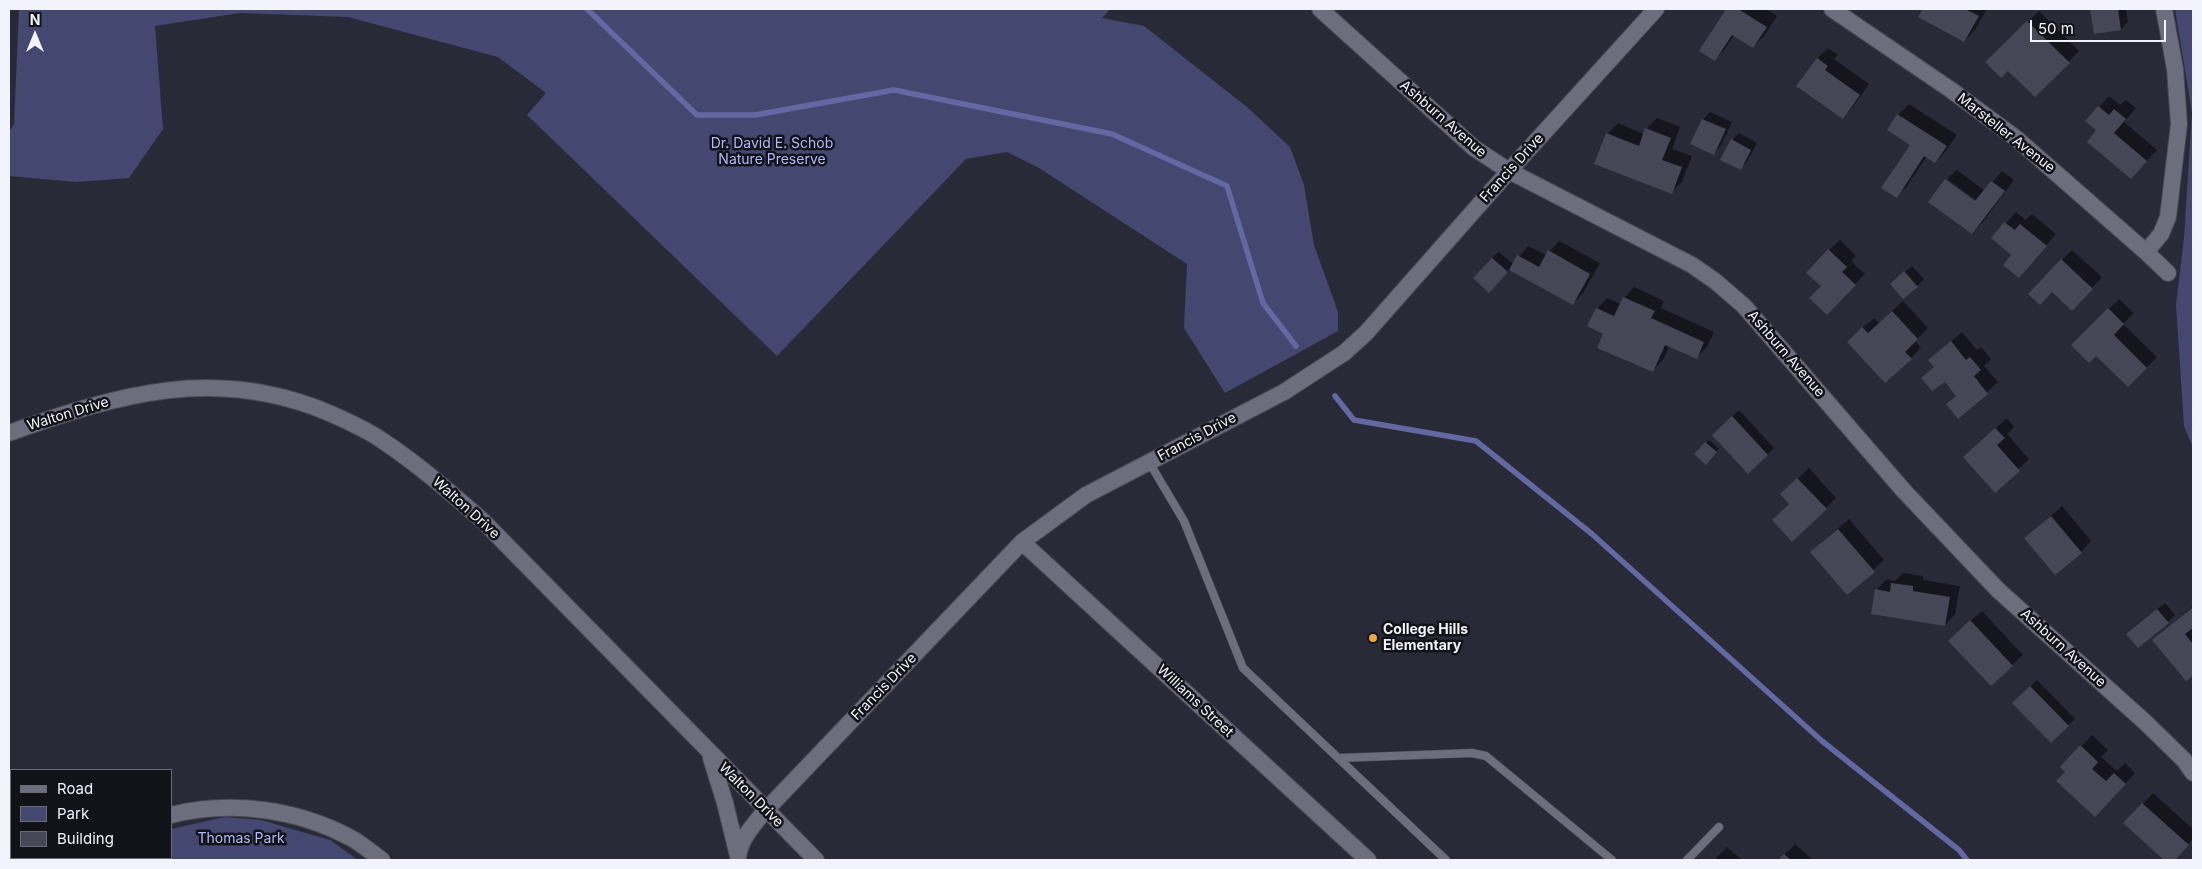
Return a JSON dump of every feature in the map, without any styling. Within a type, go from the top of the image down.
[{"type":"street","name":"Ashburn Avenue","points":[[1320,9],[1474,148],[1508,171],[1692,265],[1715,281],[1744,306],[1904,491],[1998,590],[2145,722],[2184,760],[2193,773]]},
{"type":"street","name":"Francis Drive","points":[[738,858],[751,827],[766,810],[1022,542],[1086,495],[1284,392],[1344,353],[1366,333],[1508,171],[1656,9]]},
{"type":"street","name":"Marsteller Avenue","points":[[1832,9],[1951,90],[2017,139],[2168,273]]},
{"type":"street","points":[[2146,252],[2161,234],[2168,217],[2179,124],[2175,69],[2164,9]]},
{"type":"street","name":"Walton Drive","points":[[9,432],[112,400],[185,388],[249,389],[274,394],[349,422],[382,440],[432,476],[484,522],[816,860]]},
{"type":"street","name":"Williams Street","points":[[1022,542],[1368,860]]},
{"type":"street","points":[[710,753],[725,803],[738,858]]},
{"type":"street","points":[[172,815],[186,811],[235,806],[281,813],[317,822],[352,838],[382,860]]},
{"type":"lane","points":[[1149,462],[1184,521],[1243,668],[1446,860]]},
{"type":"lane","points":[[1339,758],[1472,753],[1486,756],[1612,860]]},
{"type":"lane","points":[[1687,860],[1719,827]]},
{"type":"green space","name":"Dr. David E. Schob Nature Preserve","points":[[19,9],[1110,9],[1102,18],[1144,26],[1247,107],[1290,147],[1304,185],[1314,245],[1338,312],[1338,331],[1225,393],[1184,328],[1187,264],[1039,168],[1007,152],[966,159],[777,356],[527,115],[546,93],[498,57],[348,17],[240,13],[155,26],[163,129],[129,178],[76,182],[9,176],[9,132],[14,124]]},
{"type":"green space","points":[[2175,9],[2193,9],[2193,447],[2184,426],[2176,305],[2184,238],[2192,113]]},
{"type":"green space","name":"Thomas Park","points":[[225,817],[261,820],[330,840],[358,860],[51,860],[172,859],[172,829]]},
{"type":"building","points":[[1726,9],[1738,9],[1767,27],[1753,48],[1732,35],[1715,61],[1699,51]]},
{"type":"building","points":[[1923,9],[1965,9],[1979,16],[1964,42],[1918,17]]},
{"type":"building","points":[[2090,9],[2118,9],[2121,30],[2094,34]]},
{"type":"building","points":[[2027,21],[2070,63],[2035,97],[2008,71],[2001,78],[1985,62]]},
{"type":"building","points":[[1817,58],[1828,66],[1825,70],[1860,95],[1843,119],[1796,86]]},
{"type":"building","points":[[2098,106],[2109,115],[2114,109],[2126,119],[2114,133],[2147,161],[2131,179],[2087,142],[2096,130],[2085,121]]},
{"type":"building","points":[[1897,114],[1947,146],[1935,163],[1924,156],[1897,198],[1881,188],[1910,145],[1887,130]]},
{"type":"building","points":[[1702,119],[1726,129],[1714,155],[1690,144]]},
{"type":"building","points":[[1645,128],[1671,138],[1662,160],[1682,167],[1672,194],[1594,164],[1606,133],[1639,146]]},
{"type":"building","points":[[1731,139],[1751,150],[1741,170],[1720,160]]},
{"type":"building","points":[[1945,179],[1975,201],[1991,181],[2005,191],[1972,234],[1928,202]]},
{"type":"building","points":[[2004,222],[2015,230],[2020,224],[2047,246],[2019,278],[2003,265],[2011,255],[1991,238]]},
{"type":"building","points":[[1828,249],[1847,267],[1842,272],[1856,285],[1827,315],[1809,298],[1821,286],[1806,273]]},
{"type":"building","points":[[1548,250],[1590,274],[1573,305],[1509,270],[1517,255],[1539,267]]},
{"type":"building","points":[[1492,258],[1508,272],[1489,293],[1473,278]]},
{"type":"building","points":[[2061,259],[2093,289],[2072,311],[2052,292],[2040,305],[2028,294]]},
{"type":"building","points":[[1904,271],[1918,287],[1903,299],[1890,284]]},
{"type":"building","points":[[1623,297],[1655,311],[1651,318],[1704,342],[1697,359],[1665,345],[1653,372],[1597,348],[1603,334],[1587,326],[1596,308],[1614,316]]},
{"type":"building","points":[[2108,308],[2124,324],[2114,335],[2147,368],[2128,387],[2096,356],[2089,363],[2071,345]]},
{"type":"building","points":[[1892,311],[1918,339],[1905,352],[1912,359],[1885,383],[1847,342],[1862,327],[1868,333]]},
{"type":"building","points":[[1951,341],[1966,360],[1970,357],[1981,370],[1974,376],[1988,394],[1958,419],[1946,404],[1956,396],[1945,382],[1932,391],[1921,378],[1934,367],[1928,360]]},
{"type":"building","points":[[1732,416],[1768,455],[1748,474],[1712,435]]},
{"type":"building","points":[[1995,428],[2005,438],[1997,445],[2020,471],[1995,493],[1963,457]]},
{"type":"building","points":[[1705,442],[1717,452],[1706,465],[1694,454]]},
{"type":"building","points":[[1797,478],[1827,509],[1792,542],[1772,520],[1789,504],[1780,494]]},
{"type":"building","points":[[2051,516],[2082,553],[2055,575],[2024,538]]},
{"type":"building","points":[[1838,529],[1875,572],[1847,595],[1810,552]]},
{"type":"building","points":[[1891,583],[1913,586],[1913,591],[1950,597],[1945,626],[1871,614],[1875,589],[1890,592]]},
{"type":"building","points":[[2192,608],[2193,628],[2185,634],[2193,644],[2193,676],[2186,681],[2152,640]]},
{"type":"building","points":[[2157,609],[2169,623],[2138,648],[2126,634]]},
{"type":"building","points":[[1970,620],[2013,666],[1991,686],[1948,641]]},
{"type":"building","points":[[2030,686],[2069,726],[2051,743],[2012,703]]},
{"type":"building","points":[[2080,745],[2098,762],[2092,769],[2106,781],[2114,773],[2126,784],[2095,817],[2056,781],[2065,772],[2060,767]]},
{"type":"building","points":[[2142,803],[2189,845],[2175,860],[2164,860],[2123,823]]},
{"type":"building","points":[[1784,854],[1791,860],[1778,860]]},
{"type":"waterway","points":[[587,9],[697,115],[755,115],[894,90],[1112,134],[1227,186],[1263,303],[1296,346]]},
{"type":"waterway","points":[[1335,396],[1354,420],[1476,441],[1592,534],[1822,741],[1959,850],[1967,860]]},
{"type":"place","name":"College Hills Elementary","points":[[1373,638]]}]
